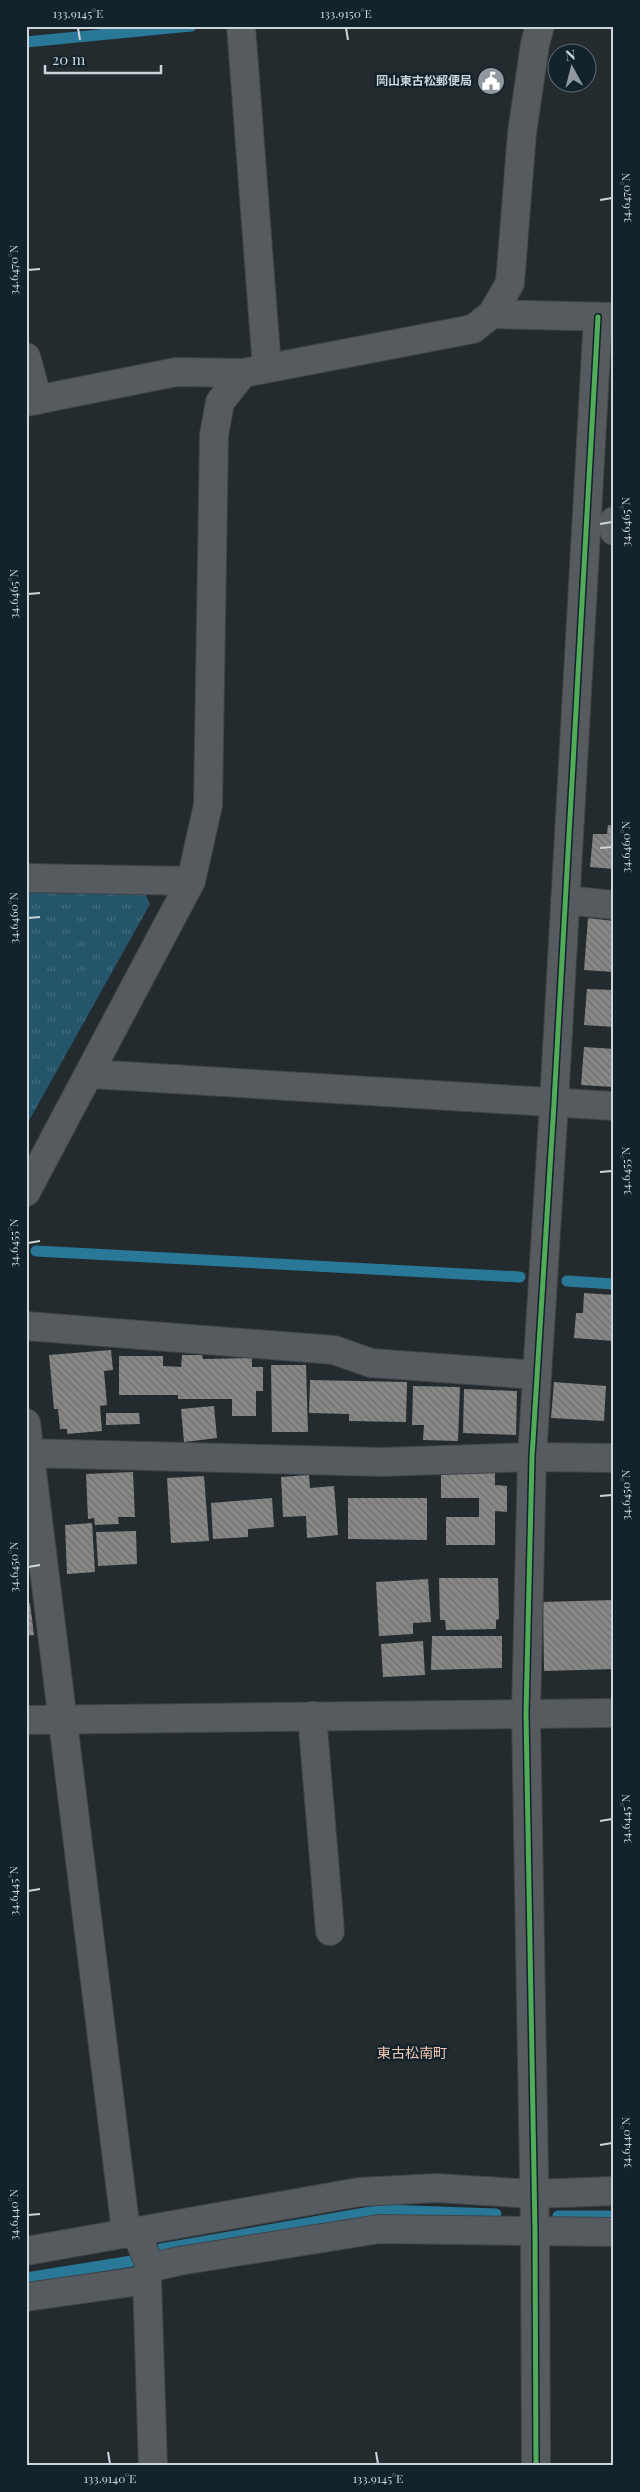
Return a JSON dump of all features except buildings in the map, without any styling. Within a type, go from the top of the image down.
[{"type":"street","points":[[26,1192],[91,1074],[191,882],[208,805],[214,435],[220,402],[255,370],[241,26]]},
{"type":"street","points":[[26,356],[32,401],[176,372],[255,370],[473,329],[492,314],[510,284],[522,133],[535,44],[540,26]]},
{"type":"street","points":[[492,314],[606,317],[565,900],[532,1457],[526,1714],[535,2232],[536,2466]]},
{"type":"street","points":[[614,521],[614,532]]},
{"type":"street","points":[[26,878],[191,882]]},
{"type":"street","points":[[565,900],[614,905]]},
{"type":"street","points":[[91,1074],[614,1106]]},
{"type":"street","points":[[26,1326],[334,1350],[371,1362],[537,1375]]},
{"type":"street","points":[[26,1423],[28,1453],[62,1719],[139,2260],[152,2466]]},
{"type":"street","points":[[28,1453],[382,1462],[532,1457],[614,1458]]},
{"type":"street","points":[[26,1720],[614,1713]]},
{"type":"street","points":[[312,1716],[330,1931]]},
{"type":"street","points":[[26,2297],[359,2192],[436,2188],[534,2194],[614,2192]]},
{"type":"street","points":[[26,2251],[139,2260],[179,2261],[379,2229],[614,2232]]},
{"type":"green space","points":[[26,893],[145,894],[150,904],[26,1126]]},
{"type":"waterway","points":[[26,42],[191,26]]},
{"type":"waterway","points":[[36,1251],[520,1277]]},
{"type":"waterway","points":[[567,1281],[614,1284]]},
{"type":"waterway","points":[[26,2278],[132,2261],[161,2249],[382,2210],[496,2214]]},
{"type":"waterway","points":[[558,2216],[614,2216]]},
{"type":"cycle path","points":[[536,2466],[535,2232],[526,1714],[532,1457],[554,1103],[598,317]]},
{"type":"place","name":"岡山東古松郵便局","points":[[491,81]]},
{"type":"district","name":"東古松南町","points":[[412,2053]]}]
